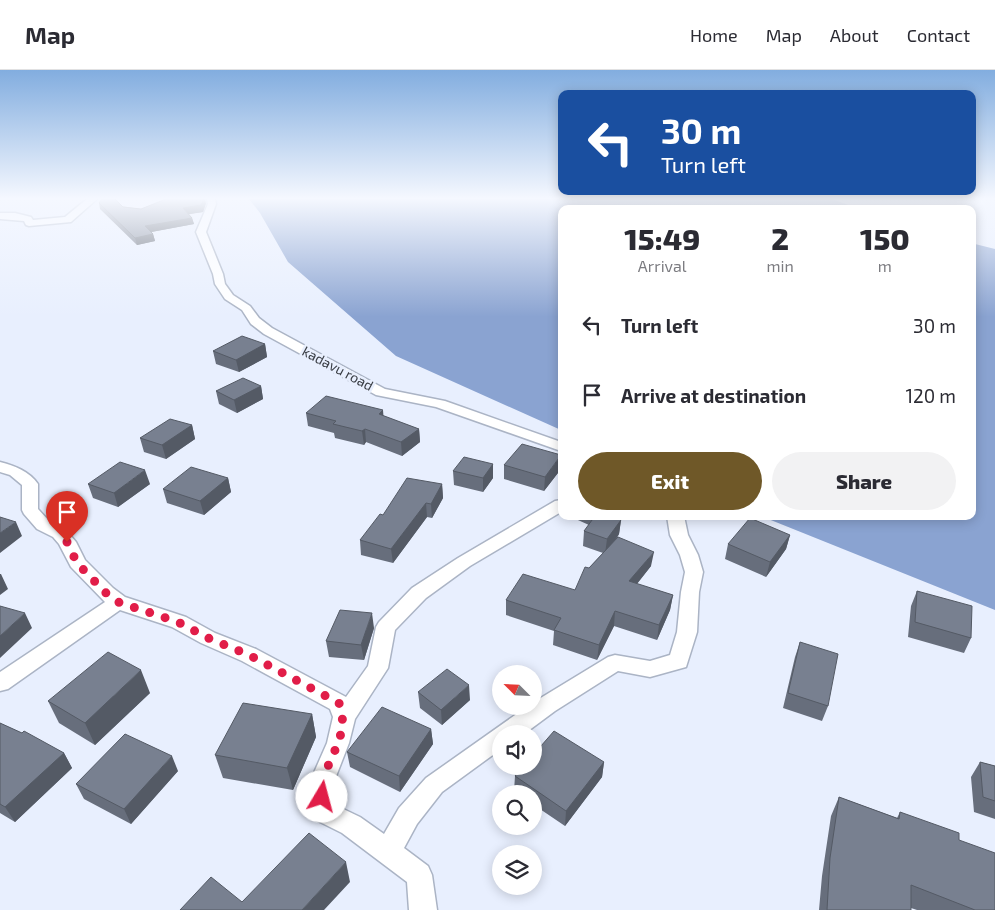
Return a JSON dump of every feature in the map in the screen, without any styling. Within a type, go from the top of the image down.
[{"type":"street","name":"kadavu road","points":[[204,238],[218,274],[220,284],[229,297],[246,308],[255,321],[268,331],[381,392],[440,404],[558,446]]},
{"type":"street","points":[[0,467],[16,472],[30,484],[30,510],[43,525],[59,533],[67,542],[77,563],[106,593],[118,602],[178,622],[208,638],[249,655],[339,703],[344,717]]},
{"type":"street","points":[[423,910],[419,875],[351,825],[323,811],[321,784],[338,743],[344,717],[378,668],[386,627],[419,593],[464,562],[558,507]]},
{"type":"street","points":[[519,725],[547,705],[616,663],[650,669],[679,661],[687,632],[690,592],[694,572],[689,555],[679,535],[676,520]]},
{"type":"street","points":[[0,683],[118,602]]},
{"type":"street","points":[[388,852],[408,816],[434,785],[492,743]]},
{"type":"water","points":[[274,238],[558,238],[558,429],[396,356],[288,262]]},
{"type":"water","points":[[976,244],[995,249],[995,610],[771,520],[976,520]]},
{"type":"building","points":[[242,336],[265,344],[236,360],[213,351]]},
{"type":"building","points":[[243,378],[261,386],[234,400],[216,391]]},
{"type":"building","points":[[326,396],[383,410],[379,414],[419,429],[401,442],[365,429],[362,431],[333,424],[336,421],[306,413]]},
{"type":"building","points":[[170,419],[192,425],[162,445],[140,438]]},
{"type":"building","points":[[522,444],[558,454],[558,459],[545,477],[504,465]]},
{"type":"building","points":[[464,457],[493,464],[483,478],[453,471]]},
{"type":"building","points":[[120,462],[145,470],[114,493],[88,484]]},
{"type":"building","points":[[191,467],[228,478],[200,501],[163,489]]},
{"type":"building","points":[[407,478],[442,484],[431,504],[426,503],[391,549],[360,540],[380,514],[383,515]]},
{"type":"building","points":[[0,517],[16,522],[0,533]]},
{"type":"building","points":[[592,520],[621,520],[607,539],[584,531]]},
{"type":"building","points":[[748,520],[755,520],[790,535],[770,562],[728,544]]},
{"type":"building","points":[[618,537],[654,552],[629,581],[673,595],[659,625],[615,611],[599,645],[554,630],[561,618],[506,600],[523,574],[575,590],[585,567],[589,568]]},
{"type":"building","points":[[917,591],[972,606],[971,638],[915,622]]},
{"type":"building","points":[[0,606],[25,613],[0,636]]},
{"type":"building","points":[[340,610],[372,613],[361,645],[326,641]]},
{"type":"building","points":[[800,642],[838,654],[828,706],[788,693]]},
{"type":"building","points":[[108,652],[141,670],[85,723],[48,701]]},
{"type":"building","points":[[447,669],[469,685],[441,710],[418,692]]},
{"type":"building","points":[[243,703],[312,714],[287,768],[215,755]]},
{"type":"building","points":[[382,707],[431,729],[399,776],[347,752]]},
{"type":"building","points":[[0,723],[22,733],[24,731],[64,753],[5,807],[0,804]]},
{"type":"building","points":[[554,731],[604,762],[566,811],[542,795],[542,785],[528,785],[515,776],[542,775],[542,745]]},
{"type":"building","points":[[125,734],[172,756],[124,809],[76,784]]},
{"type":"building","points":[[980,762],[995,766],[995,801],[983,797]]},
{"type":"building","points":[[839,797],[899,819],[900,812],[959,833],[959,840],[995,853],[995,910],[975,910],[911,885],[911,910],[827,910],[830,858]]},
{"type":"building","points":[[309,833],[346,862],[302,910],[180,910],[211,877],[242,902]]},
{"type":"route","points":[[67,542],[77,563],[106,593],[118,602],[178,622],[208,638],[249,655],[339,703],[344,717],[338,743],[321,784],[322,797]]}]
